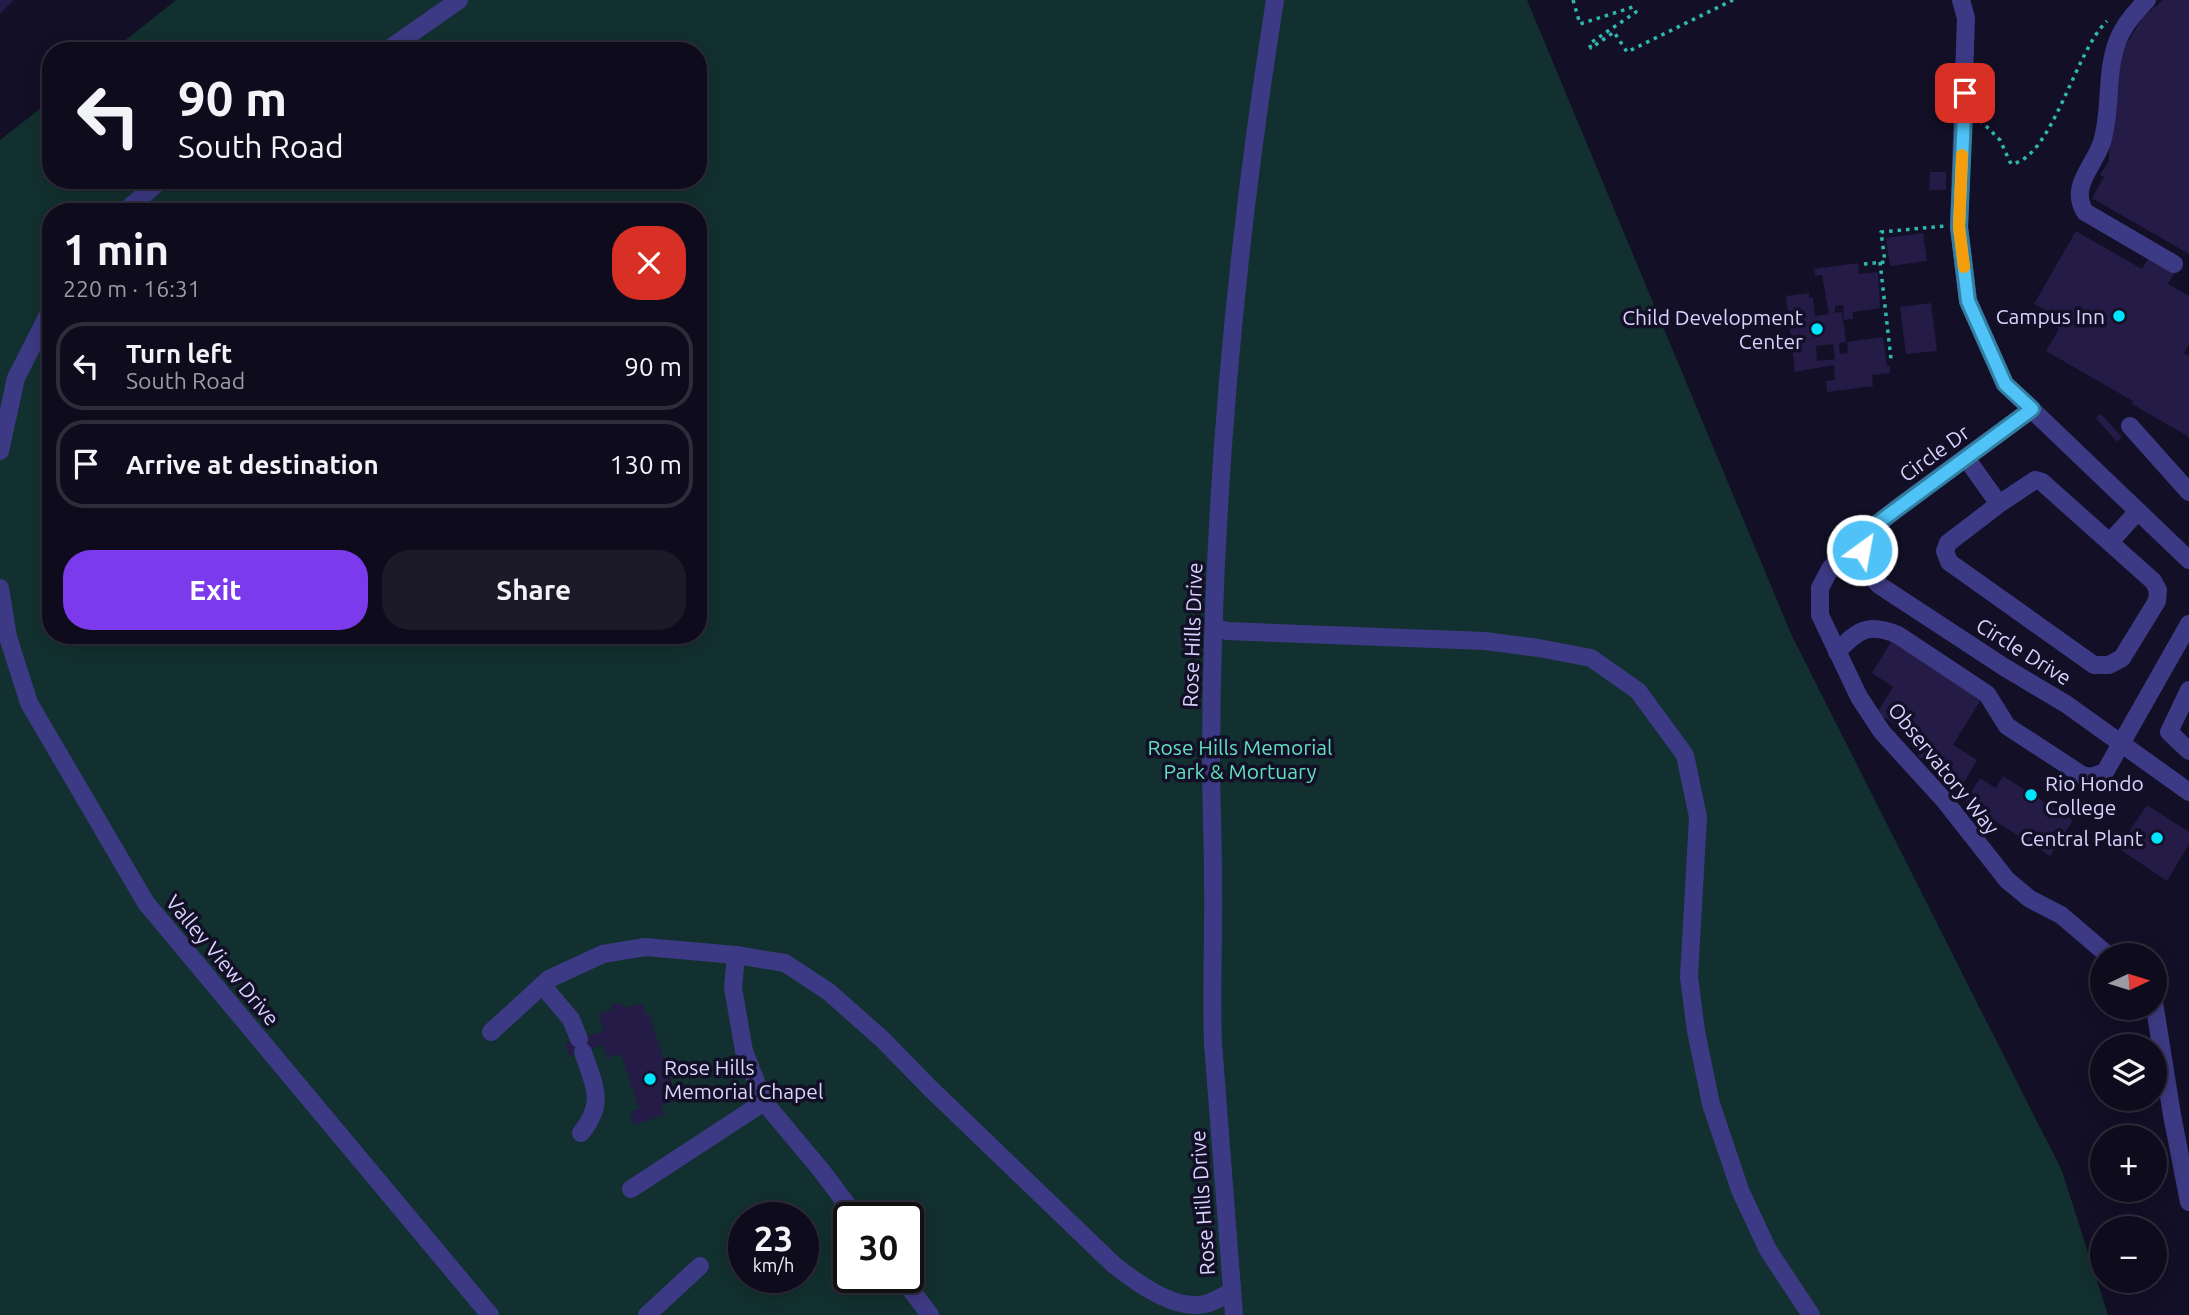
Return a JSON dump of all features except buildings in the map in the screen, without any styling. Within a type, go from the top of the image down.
[{"type":"street","points":[[399,42],[459,0]]},
{"type":"street","name":"Rose Hills Drive","points":[[1234,1315],[1211,998],[1211,757],[1215,628],[1224,437],[1242,228],[1275,0]]},
{"type":"street","points":[[1961,0],[1966,18],[1959,227],[1968,301],[2005,384],[2189,560]]},
{"type":"street","points":[[2147,0],[2131,18],[2119,39],[2112,61],[2106,127],[2101,146],[2082,180],[2078,193],[2085,212],[2174,264]]},
{"type":"street","points":[[134,203],[151,189]]},
{"type":"street","points":[[0,451],[16,379],[42,327]]},
{"type":"street","name":"Circle Dr","points":[[1863,534],[2032,409]]},
{"type":"street","points":[[2130,426],[2189,492]]},
{"type":"street","points":[[1965,458],[1994,496]]},
{"type":"street","points":[[2035,480],[2042,482],[2110,542],[2153,581],[2158,590],[2157,601],[2122,658],[2109,666],[2094,665],[1949,562],[1945,551],[1948,543],[1994,496],[2035,480]]},
{"type":"street","points":[[2110,542],[2138,511]]},
{"type":"street","name":"Observatory Way","points":[[1863,534],[1830,569],[1820,588],[1820,615],[1859,697],[1882,732],[1944,800],[2007,880],[2030,899],[2061,915],[2094,943]]},
{"type":"street","name":"Circle Drive","points":[[1863,534],[1861,565],[1879,584],[2004,667],[2066,704],[2189,792]]},
{"type":"street","name":"Valley View Drive","points":[[0,588],[8,637],[29,703],[146,903],[490,1315]]},
{"type":"street","points":[[1836,652],[1856,633],[1870,628],[1884,629],[1899,635],[1987,694],[2007,726],[2082,775],[2091,777],[2105,772],[2189,624]]},
{"type":"street","points":[[1215,628],[1227,631],[1485,641],[1539,648],[1591,658],[1638,691],[1685,754],[1698,817],[1689,977],[1696,1031],[1711,1104],[1740,1190],[1762,1238],[1811,1315]]},
{"type":"street","points":[[2189,690],[2169,732],[2189,751]]},
{"type":"street","points":[[492,1032],[549,979],[603,954],[645,947],[736,955],[785,963],[829,992],[882,1039],[1114,1265],[1139,1285],[1176,1302],[1204,1304],[1231,1292]]},
{"type":"street","points":[[736,955],[733,988],[744,1051],[764,1102],[845,1202]]},
{"type":"street","points":[[542,985],[571,1019],[596,1090],[594,1117],[581,1133]]},
{"type":"street","points":[[2157,1020],[2189,1202]]},
{"type":"street","points":[[631,1189],[764,1102]]},
{"type":"street","points":[[648,1315],[700,1266]]},
{"type":"street","points":[[913,1293],[930,1315]]},
{"type":"path","points":[[1573,0],[1580,24],[1633,7],[1636,12],[1589,44],[1591,48],[1614,33],[1627,52],[1733,0]]},
{"type":"path","points":[[1964,118],[1979,119],[1987,126],[2000,140],[2011,164],[2024,160],[2042,141],[2085,50],[2102,25],[2116,14],[2131,18]]},
{"type":"path","points":[[1864,264],[1885,262],[1881,232],[1950,226]]},
{"type":"path","points":[[1880,262],[1891,359]]},
{"type":"green space","name":"Rose Hills Memorial Park & Mortuary","points":[[176,0],[1527,0],[1791,634],[2062,1171],[2090,1259],[2090,1293],[2101,1293],[2108,1315],[0,1315],[0,140],[42,107],[42,189],[707,189],[707,42],[123,42]]},
{"type":"slow traffic","points":[[1962,155],[1959,227],[1964,267]]},
{"type":"place","name":"Campus Inn","points":[[2119,316]]},
{"type":"place","name":"Child Development Center","points":[[1817,329]]},
{"type":"place","name":"Rio Hondo College","points":[[2031,795]]},
{"type":"place","name":"Central Plant","points":[[2157,838]]},
{"type":"place","name":"Rose Hills Memorial Chapel","points":[[650,1079]]},
{"type":"route","points":[[1862,550],[1863,534],[2032,409],[2005,384],[1968,301],[1959,227],[1965,93]]}]
